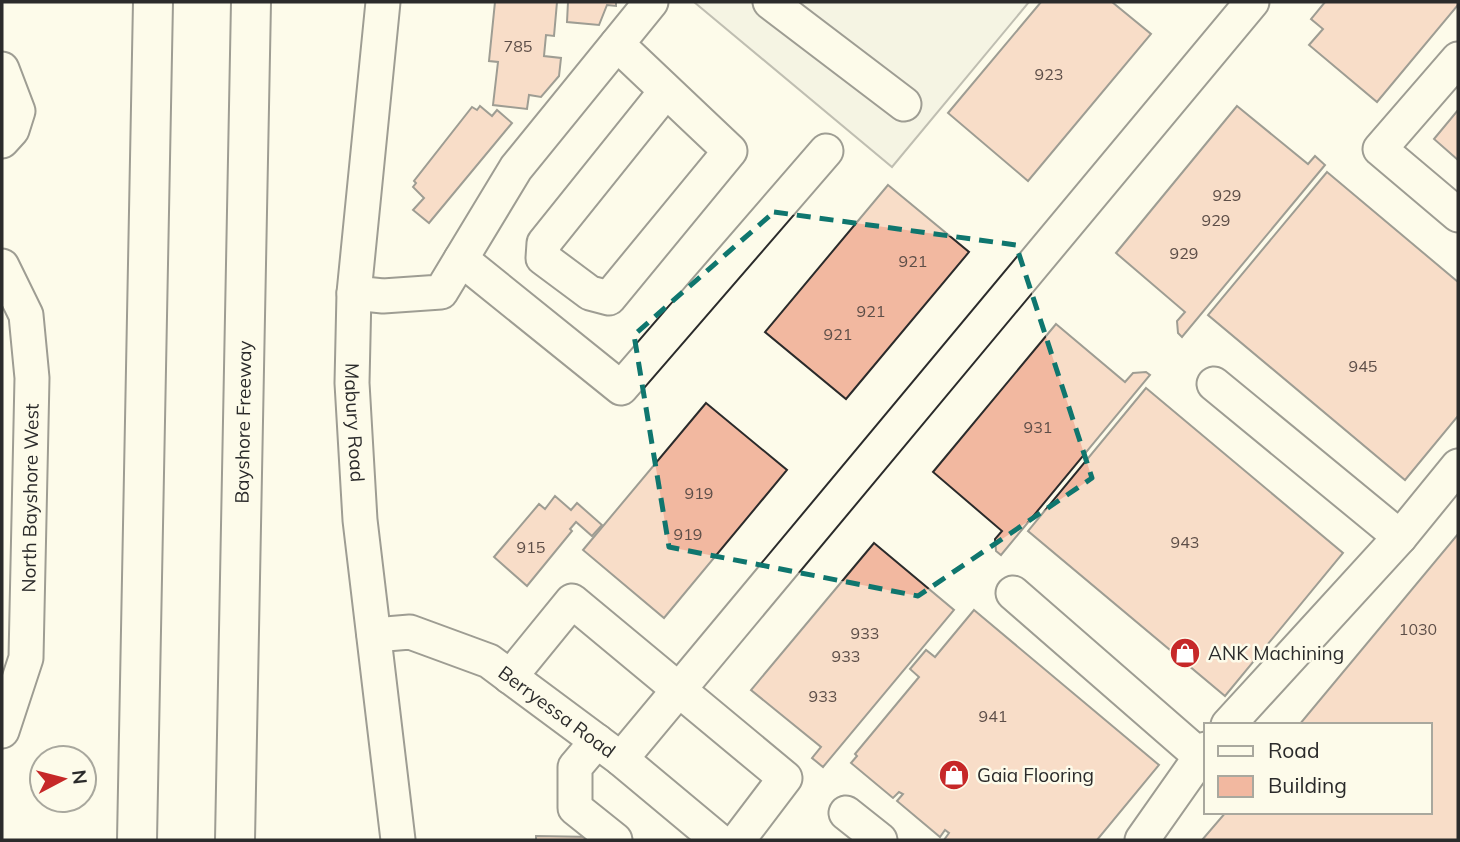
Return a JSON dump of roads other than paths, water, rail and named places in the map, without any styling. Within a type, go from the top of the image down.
[{"type":"highway","name":"Bayshore Freeway","points":[[235,840],[251,2]]},
{"type":"highway","points":[[251,53],[279,2]]},
{"type":"highway","points":[[137,840],[150,6]]},
{"type":"street","name":"Mabury Road","points":[[383,2],[354,293],[352,383],[359,520],[398,840]]},
{"type":"street","points":[[354,293],[383,296],[441,292],[516,168],[651,2]]},
{"type":"street","points":[[770,2],[904,104]]},
{"type":"street","points":[[615,840],[575,808],[575,767],[609,750],[679,690],[1252,2]]},
{"type":"street","points":[[617,44],[730,151],[609,299],[590,293],[542,258],[544,243],[666,91]]},
{"type":"street","points":[[1458,59],[1380,149],[1458,215]]},
{"type":"street","points":[[2,69],[18,111],[12,130],[2,141]]},
{"type":"street","points":[[461,259],[621,388],[827,151]]},
{"type":"street","name":"North Bayshore West","points":[[2,267],[26,315],[17,403],[16,448],[26,658],[2,731]]},
{"type":"street","points":[[1214,384],[1400,537]]},
{"type":"street","points":[[1230,723],[1400,537],[1458,466]]},
{"type":"street","points":[[1013,593],[1203,752],[1142,840]]},
{"type":"street","points":[[510,677],[572,601],[785,778],[738,840]]},
{"type":"street","name":"Berryessa Road","points":[[374,635],[410,632],[489,661],[609,750],[718,840]]},
{"type":"street","points":[[846,813],[880,840]]},
{"type":"place","name":"ANK Machining","points":[[1185,653]]},
{"type":"place","name":"Gaia Flooring","points":[[954,775]]}]
